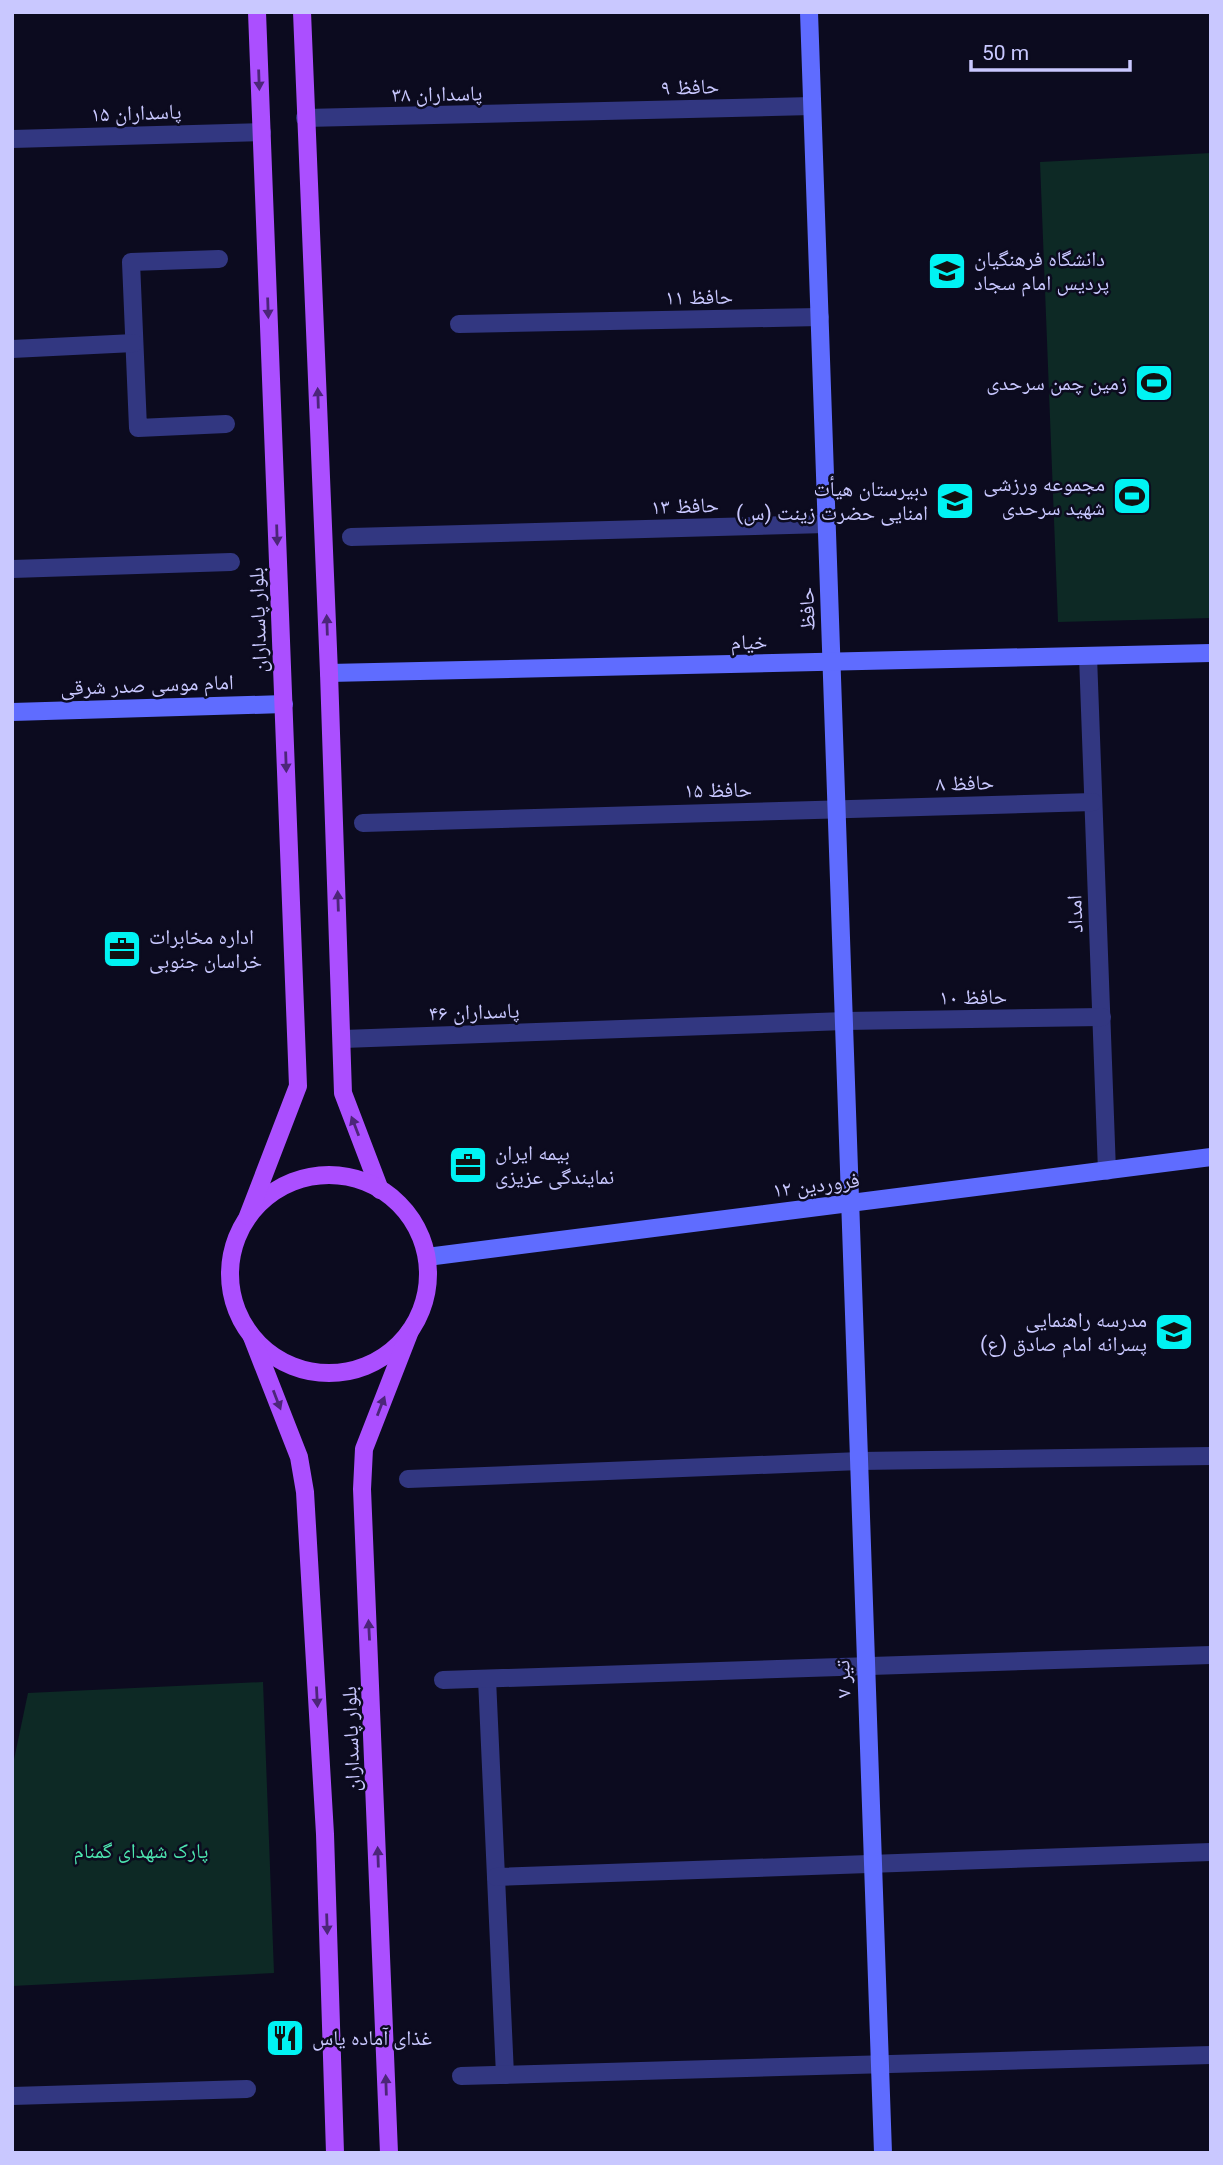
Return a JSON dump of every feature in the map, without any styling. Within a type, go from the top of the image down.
[{"type":"main road","name":"بلوار پاسداران","points":[[248,1216],[298,1086],[257,12]]},
{"type":"main road","points":[[302,12],[329,673],[342,1093],[380,1190]]},
{"type":"main road","points":[[339,1175],[364,1181],[380,1190],[406,1211],[419,1233],[427,1257],[428,1283],[422,1308],[410,1331],[392,1350],[370,1364],[345,1371],[319,1373],[294,1367],[271,1354],[252,1337],[239,1315],[231,1290],[230,1264],[236,1239],[248,1216],[266,1197],[288,1184],[313,1176],[339,1175]]},
{"type":"main road","name":"بلوار پاسداران","points":[[389,2153],[362,1489],[364,1449],[410,1331]]},
{"type":"main road","name":"بلوار پاسداران","points":[[252,1337],[299,1457],[305,1492],[325,1834],[335,2153]]},
{"type":"street","name":"حافظ","points":[[808,12],[851,1203]]},
{"type":"street","name":"حافظ ۹","points":[[569,113],[812,106]]},
{"type":"street","name":"پاسداران ۳۸","points":[[306,118],[569,113]]},
{"type":"street","name":"پاسداران ۱۵","points":[[12,139],[261,132]]},
{"type":"street","points":[[219,259],[131,262],[134,343],[138,428],[226,424]]},
{"type":"street","name":"حافظ ۱۱","points":[[459,324],[820,317]]},
{"type":"street","points":[[12,349],[134,343]]},
{"type":"street","name":"حافظ ۱۳","points":[[352,537],[826,524]]},
{"type":"street","points":[[12,569],[231,562]]},
{"type":"street","name":"خیام","points":[[329,673],[1211,653]]},
{"type":"street","name":"امداد","points":[[1088,656],[1107,1171]]},
{"type":"street","name":"امام موسی صدر شرقی","points":[[12,712],[284,704]]},
{"type":"street","name":"حافظ ۸","points":[[837,810],[1093,802]]},
{"type":"street","name":"حافظ ۱۵","points":[[363,822],[837,810]]},
{"type":"street","name":"حافظ ۱۰","points":[[608,1030],[845,1021],[1101,1017]]},
{"type":"street","name":"پاسداران ۴۶","points":[[342,1039],[608,1030]]},
{"type":"street","name":"۱۲ فروردین","points":[[427,1257],[1211,1157]]},
{"type":"street","name":"۷ تیر","points":[[851,1203],[883,2153]]},
{"type":"street","points":[[408,1479],[860,1461],[1211,1456]]},
{"type":"street","points":[[443,1680],[1211,1655]]},
{"type":"street","points":[[487,1679],[505,2075]]},
{"type":"street","points":[[496,1877],[1211,1852]]},
{"type":"street","points":[[461,2076],[1211,2055]]},
{"type":"street","points":[[12,2096],[247,2089]]},
{"type":"green space","name":"مجموعه ورزشی شهید سرحدی","points":[[1211,153],[1211,618],[1058,622],[1040,162]]},
{"type":"green space","name":"پارک شهدای گمنام","points":[[263,1682],[274,1973],[12,1986],[12,1769],[28,1693]]},
{"type":"place","name":"دانشگاه فرهنگیان پردیس امام سجاد","points":[[947,271]]},
{"type":"place","name":"زمین چمن سرحدی","points":[[1154,383]]},
{"type":"place","name":"مجموعه ورزشی شهید سرحدی","points":[[1132,496]]},
{"type":"place","name":"دبیرستان هیأت امنایی حضرت زینت (س)","points":[[955,501]]},
{"type":"place","name":"اداره مخابرات خراسان جنوبی","points":[[122,949]]},
{"type":"place","name":"بیمه ایران نمایندگی عزیزی","points":[[468,1165]]},
{"type":"place","name":"مدرسه راهنمایی پسرانه امام صادق (ع)","points":[[1174,1332]]},
{"type":"place","name":"غذای آماده یاس","points":[[285,2038]]}]
